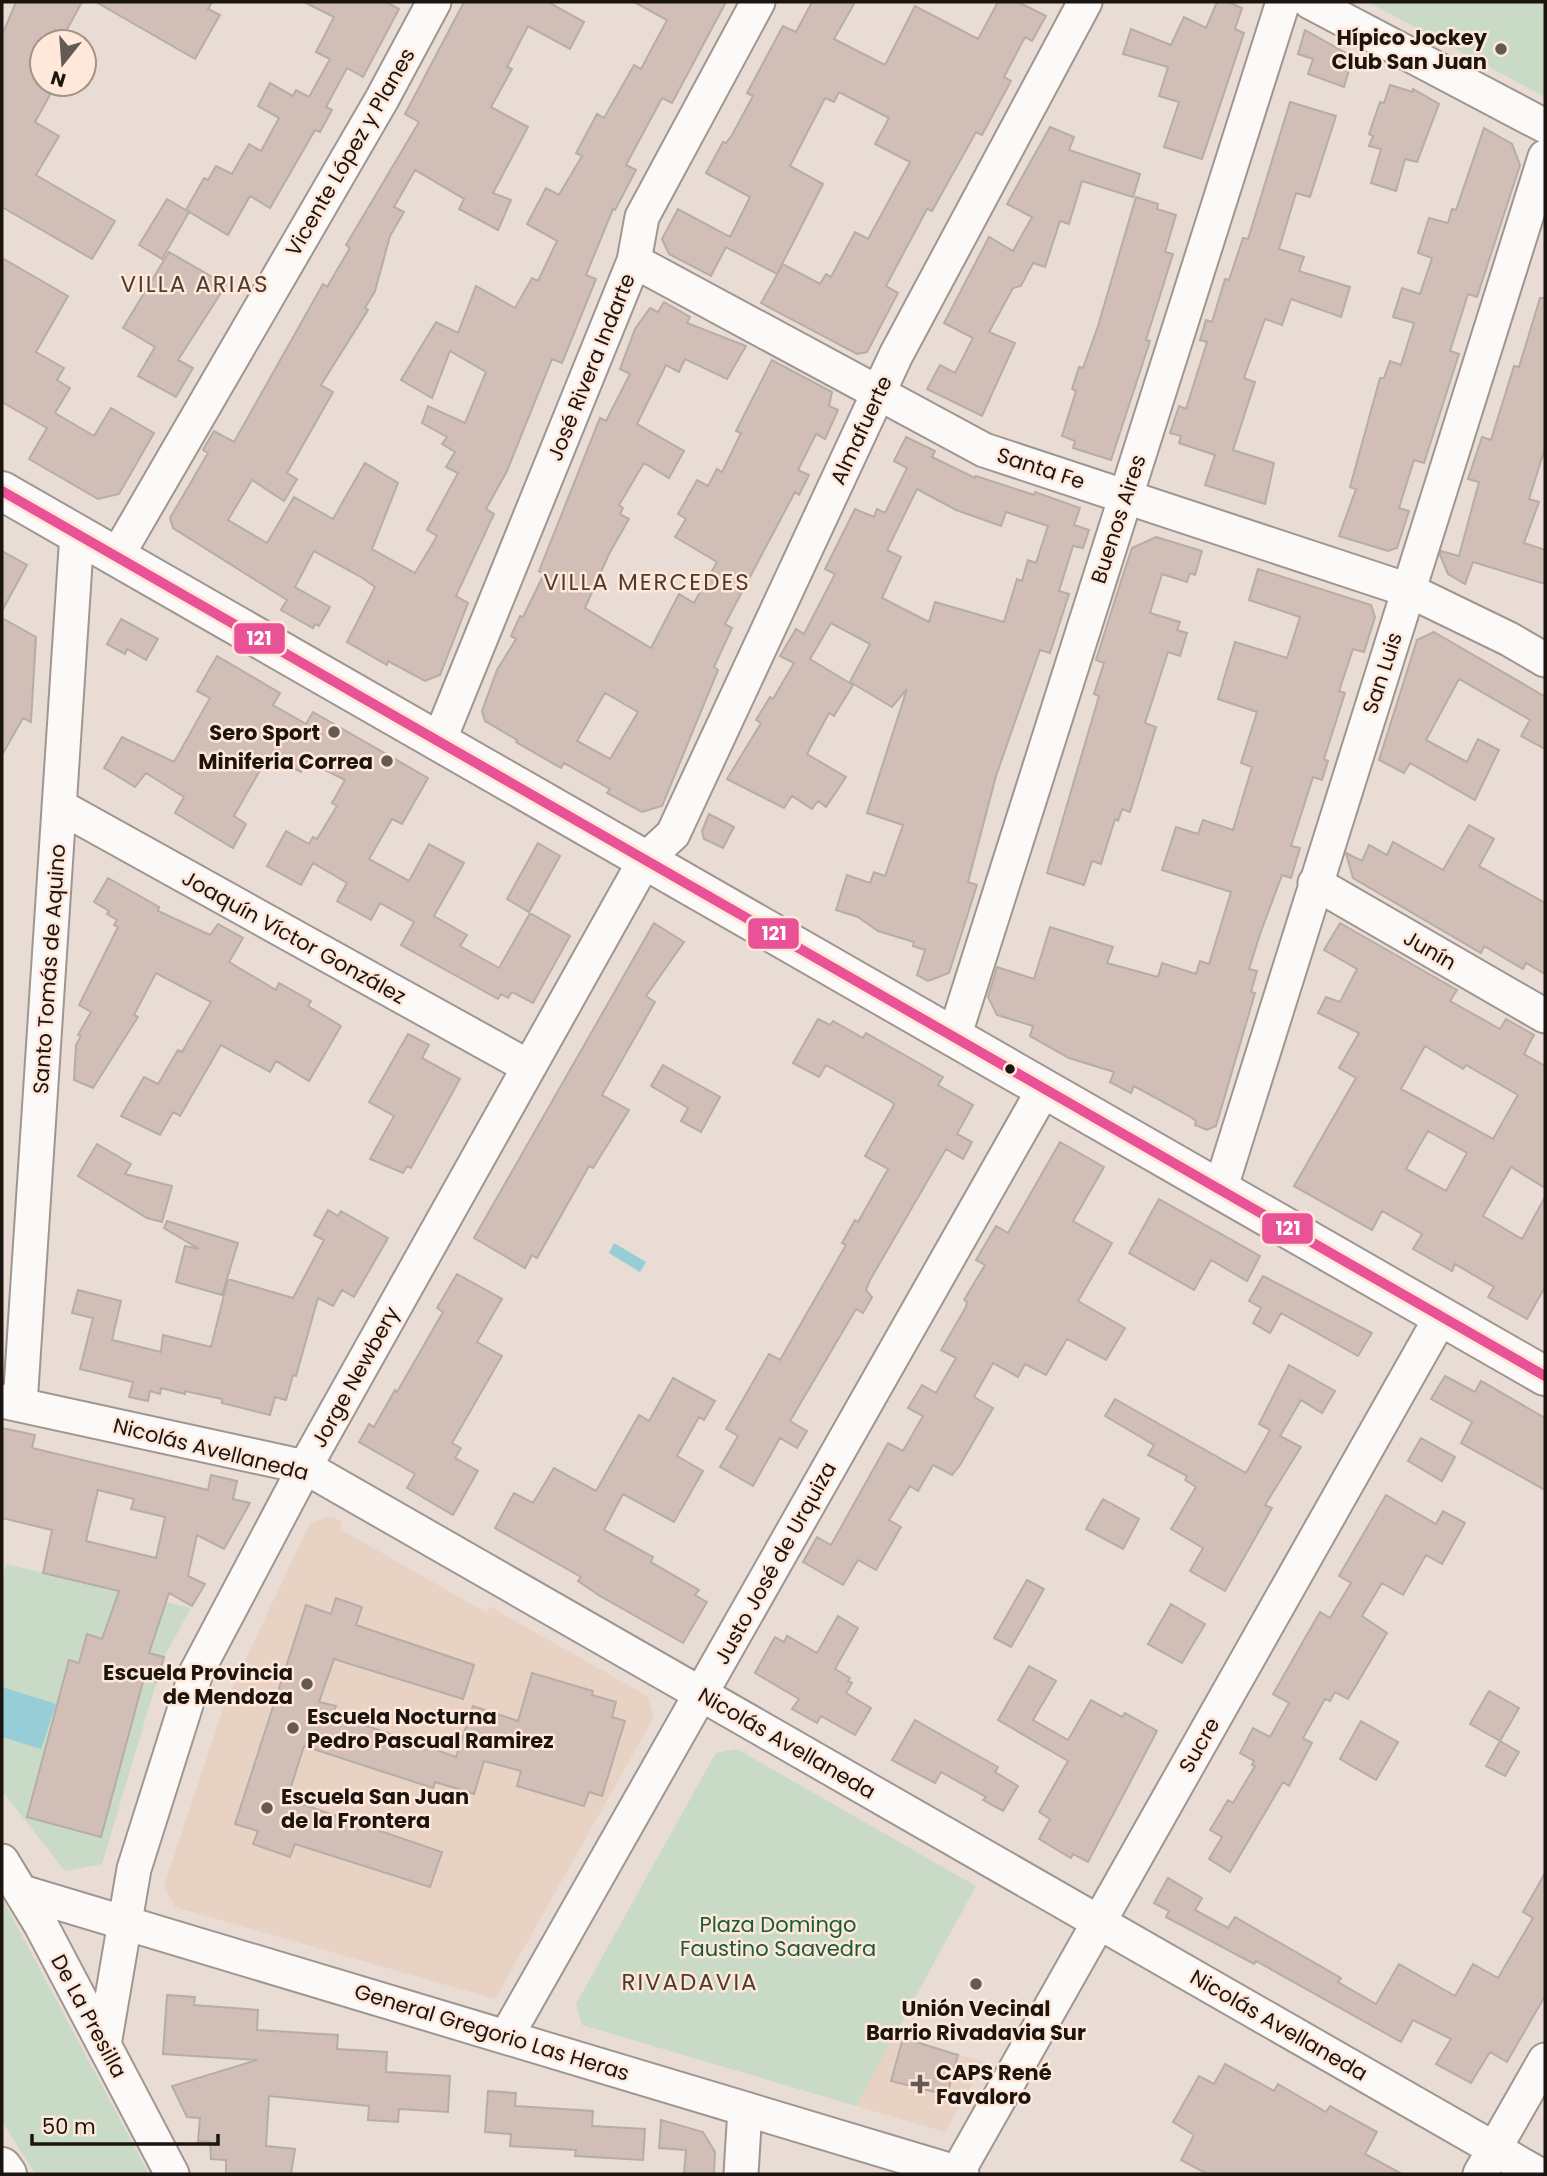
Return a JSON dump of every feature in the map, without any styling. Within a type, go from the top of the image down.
[{"type":"main road","points":[[2,491],[1545,1377]]},
{"type":"main road","points":[[2,2166],[6,2174]]},
{"type":"street","name":"Vicente López y Planes","points":[[117,556],[382,99],[435,2]]},
{"type":"street","name":"José Rivera Indarte","points":[[439,741],[634,261],[642,217],[758,2]]},
{"type":"street","name":"Almafuerte","points":[[645,860],[673,834],[878,394],[1085,2]]},
{"type":"street","name":"Buenos Aires","points":[[954,1037],[1283,2]]},
{"type":"street","points":[[1310,2],[1545,126]]},
{"type":"street","name":"San Luis","points":[[1220,1190],[1545,158]]},
{"type":"street","name":"Santa Fe","points":[[634,261],[984,450],[1408,590],[1545,660]]},
{"type":"street","name":"Santo Tomás de Aquino","points":[[11,1403],[59,806],[77,533]]},
{"type":"street","name":"Joaquín Víctor González","points":[[59,806],[528,1067]]},
{"type":"street","name":"Jorge Newbery","points":[[104,2045],[134,1869],[196,1673],[305,1467],[645,860]]},
{"type":"street","name":"Junín","points":[[1315,883],[1545,1016]]},
{"type":"street","name":"Justo José de Urquiza","points":[[506,2037],[1044,1088]]},
{"type":"street","name":"Sucre","points":[[959,2173],[1441,1317]]},
{"type":"street","name":"Nicolás Avellaneda","points":[[11,1403],[305,1467],[1099,1922],[1487,2162],[1538,2174]]},
{"type":"street","name":"De La Presilla","points":[[2,1861],[22,1892],[172,2174]]},
{"type":"street","name":"General Gregorio Las Heras","points":[[22,1892],[959,2173]]},
{"type":"street","points":[[1487,2162],[1545,2060]]},
{"type":"street","points":[[741,2174],[745,2109]]},
{"type":"shaded area","name":"Escuela Provincia de Mendoza","points":[[331,1516],[342,1522],[340,1529],[487,1613],[489,1606],[647,1696],[654,1717],[495,1999],[175,1907],[164,1886],[225,1703],[310,1523]]},
{"type":"shaded area","name":"CAPS René Favaloro","points":[[894,2036],[985,2062],[945,2132],[856,2106]]},
{"type":"green space","name":"Hípico Jockey Club San Juan","points":[[1368,2],[1545,2],[1545,97]]},
{"type":"green space","points":[[6,1564],[191,1608],[164,1657],[102,1864],[65,1871],[2,1791],[2,1585]]},
{"type":"green space","name":"Plaza Domingo Faustino Saavedra","points":[[737,1749],[976,1886],[856,2106],[582,2025],[576,2004],[709,1765],[716,1753]]},
{"type":"green space","points":[[2,1898],[149,2174],[35,2174],[2,2121]]},
{"type":"water","points":[[614,1243],[646,1262],[640,1272],[609,1253]]},
{"type":"water","points":[[2,1687],[56,1704],[41,1749],[2,1737]]},
{"type":"building","points":[[16,2],[82,2],[68,28],[28,28],[28,98],[48,98],[35,122],[59,136],[36,175],[115,221],[92,259],[2,207],[2,35]]},
{"type":"building","points":[[96,2],[212,2],[208,9],[220,15],[195,59]]},
{"type":"building","points":[[304,2],[386,2],[399,9],[363,77],[347,68],[326,107],[332,110],[320,132],[315,130],[270,208],[250,196],[228,235],[186,210],[204,178],[208,180],[216,166],[232,174],[249,144],[261,151],[279,118],[258,106],[270,83],[293,96],[296,90],[309,97],[330,59],[316,52],[334,17]]},
{"type":"building","points":[[464,2],[548,2],[584,22],[570,49],[528,26],[507,67],[512,69],[491,107],[528,127],[493,193],[511,200],[498,230],[459,209],[464,199],[415,170],[394,207],[404,212],[390,236],[375,291],[365,308],[368,310],[321,385],[333,392],[287,473],[297,479],[284,501],[252,480],[228,520],[267,543],[294,497],[333,519],[365,463],[398,483],[372,549],[415,573],[437,536],[427,530],[458,473],[446,467],[455,452],[442,444],[447,437],[422,423],[428,406],[465,423],[486,372],[450,351],[432,398],[401,380],[436,322],[458,333],[476,286],[515,308],[532,278],[538,281],[557,241],[527,224],[546,188],[559,195],[582,156],[576,153],[597,114],[604,118],[634,65],[641,69],[667,20],[634,2],[726,2],[672,103],[662,98],[626,165],[636,170],[615,210],[613,209],[586,275],[596,279],[562,363],[552,359],[507,471],[486,509],[494,514],[456,596],[468,603],[440,675],[425,681],[388,661],[387,665],[347,642],[375,587],[361,577],[314,551],[295,587],[330,607],[319,626],[315,624],[313,628],[281,610],[287,600],[173,528],[170,518],[208,453],[203,450],[214,431],[234,442],[323,284],[327,287],[350,248],[346,245],[419,122],[405,114]]},
{"type":"building","points":[[812,2],[855,2],[834,39],[885,65],[915,6],[978,39],[998,2],[1018,2],[1046,16],[1032,41],[1025,37],[1004,77],[1011,81],[982,135],[976,132],[932,211],[927,209],[886,286],[898,293],[867,352],[857,354],[761,303],[783,264],[820,284],[826,274],[831,277],[855,232],[868,239],[910,162],[875,144],[889,118],[839,92],[834,102],[825,98],[790,166],[823,184],[777,274],[726,247],[711,276],[669,254],[662,239],[678,209],[730,237],[750,197],[706,173],[723,142],[726,143],[732,135],[753,96],[747,93],[783,26],[796,32]]},
{"type":"building","points":[[1217,2],[1228,2],[1242,8],[1235,29],[1244,33],[1202,159],[1164,147],[1179,102],[1159,96],[1168,67],[1123,54],[1131,29],[1171,45],[1184,17],[1206,28]]},
{"type":"building","points":[[1305,30],[1353,57],[1344,87],[1308,74],[1313,59],[1298,54]]},
{"type":"building","points":[[1390,85],[1413,92],[1413,89],[1439,104],[1417,162],[1405,159],[1396,191],[1371,183],[1381,149],[1369,146],[1373,136],[1369,134],[1380,102],[1384,103]]},
{"type":"building","points":[[1290,102],[1336,116],[1310,197],[1296,193],[1279,249],[1304,257],[1299,271],[1350,287],[1341,317],[1291,299],[1282,325],[1265,319],[1244,378],[1255,382],[1233,450],[1274,463],[1265,504],[1205,485],[1215,455],[1179,443],[1181,436],[1170,433],[1179,406],[1186,409],[1207,342],[1200,340],[1206,320],[1212,322],[1225,279],[1229,280],[1243,238],[1248,239]]},
{"type":"building","points":[[1050,127],[1074,137],[1069,150],[1140,174],[1133,197],[1082,181],[1069,224],[1060,221],[1045,267],[1033,263],[1021,286],[1013,288],[989,332],[1015,343],[982,416],[927,389],[940,365],[955,373],[973,338],[944,323],[989,237],[1013,251],[1032,217],[1007,204]]},
{"type":"building","points":[[1484,128],[1512,144],[1520,165],[1477,297],[1468,294],[1450,351],[1459,354],[1424,463],[1414,460],[1399,508],[1409,511],[1397,548],[1388,551],[1339,536],[1356,489],[1350,487],[1380,378],[1384,378],[1390,361],[1401,365],[1414,323],[1393,317],[1402,288],[1420,294],[1432,258],[1418,253],[1429,218],[1448,223],[1452,209],[1456,210]]},
{"type":"building","points":[[1136,197],[1158,204],[1157,209],[1176,215],[1165,252],[1173,254],[1146,340],[1150,341],[1111,460],[1073,448],[1075,441],[1062,436],[1076,391],[1072,389],[1079,367],[1083,368],[1098,326]]},
{"type":"building","points":[[167,199],[189,212],[162,259],[139,245]]},
{"type":"building","points":[[169,252],[226,285],[178,360],[193,368],[176,397],[138,376],[155,347],[123,328]]},
{"type":"building","points":[[2,258],[68,296],[36,352],[64,368],[57,380],[70,388],[55,413],[94,436],[111,408],[154,433],[119,494],[98,499],[29,459],[47,428],[2,402]]},
{"type":"building","points":[[1540,298],[1545,298],[1545,448],[1529,499],[1539,502],[1524,543],[1545,550],[1545,584],[1473,562],[1465,584],[1448,574],[1440,555],[1441,551],[1459,556],[1479,482],[1468,479],[1482,437],[1491,440],[1514,366],[1519,367]]},
{"type":"building","points":[[664,302],[690,317],[687,323],[746,346],[727,379],[685,359],[679,372],[666,365],[637,424],[684,451],[669,478],[644,463],[619,505],[623,508],[620,514],[629,519],[609,554],[585,608],[651,648],[679,594],[694,603],[717,562],[675,537],[686,519],[678,514],[697,480],[708,486],[717,469],[722,472],[741,433],[736,431],[772,360],[832,392],[829,406],[838,410],[825,439],[816,434],[798,470],[809,475],[799,495],[795,492],[725,624],[732,628],[714,667],[718,670],[662,806],[642,812],[607,793],[610,789],[564,763],[561,768],[516,742],[517,740],[485,721],[482,711],[497,670],[516,639],[511,636],[520,616],[523,617],[544,574],[539,571],[600,418],[606,421],[630,374],[620,369],[635,329],[650,308],[658,312]],"holes":[[[605,693],[638,712],[610,759],[577,741]]]},
{"type":"building","points":[[906,437],[935,451],[932,457],[975,478],[976,476],[1034,495],[1035,492],[1080,508],[1074,525],[1089,530],[1083,548],[1073,546],[1059,591],[1069,594],[1050,653],[1040,650],[996,776],[968,882],[977,885],[949,973],[928,981],[917,975],[925,950],[913,946],[914,942],[878,931],[858,917],[836,910],[847,875],[870,883],[874,872],[885,876],[903,825],[867,813],[907,689],[892,707],[850,682],[870,644],[831,623],[810,659],[853,685],[834,716],[829,713],[807,754],[846,777],[826,807],[818,801],[812,809],[792,796],[784,808],[727,779],[761,723],[756,720],[770,697],[773,699],[794,663],[780,656],[796,629],[804,634],[835,574],[825,569],[855,509],[874,517],[877,509],[885,513],[907,468],[894,461]],"holes":[[[917,489],[956,510],[1001,526],[1006,512],[1048,526],[1036,563],[1028,560],[1022,581],[1017,579],[1004,622],[935,602],[929,622],[882,598],[901,557],[887,550]]]},
{"type":"building","points":[[1156,537],[1202,551],[1195,575],[1190,573],[1187,582],[1162,574],[1150,613],[1180,622],[1177,630],[1187,633],[1180,656],[1168,652],[1145,723],[1156,727],[1130,812],[1122,809],[1118,821],[1115,819],[1101,864],[1092,861],[1084,885],[1047,873],[1099,696],[1094,694],[1104,663],[1096,660],[1123,575],[1132,548]]},
{"type":"building","points":[[2,551],[27,565],[2,611]]},
{"type":"building","points":[[1258,569],[1371,605],[1375,617],[1364,652],[1353,649],[1339,691],[1345,693],[1324,759],[1328,761],[1322,780],[1313,777],[1291,846],[1300,848],[1291,878],[1282,875],[1260,934],[1249,969],[1257,971],[1251,992],[1255,993],[1216,1126],[1207,1130],[1195,1125],[1196,1121],[1189,1116],[1134,1086],[1131,1093],[1110,1082],[1114,1072],[1069,1058],[1030,1036],[1033,1026],[997,1015],[988,997],[997,967],[1034,979],[1050,927],[1113,947],[1107,963],[1158,977],[1162,963],[1196,974],[1200,961],[1209,964],[1231,892],[1162,870],[1176,827],[1198,834],[1203,820],[1233,830],[1252,767],[1241,763],[1257,712],[1218,699],[1235,642],[1287,658],[1300,617],[1249,600]]},
{"type":"building","points":[[2,618],[36,637],[31,722],[23,718],[2,755]]},
{"type":"building","points":[[121,619],[158,639],[146,660],[127,649],[125,654],[107,644]]},
{"type":"building","points":[[1434,632],[1544,696],[1545,694],[1545,749],[1521,736],[1530,720],[1459,679],[1426,740],[1467,762],[1478,739],[1499,750],[1475,800],[1410,763],[1404,773],[1379,760],[1417,640]]},
{"type":"building","points":[[217,656],[280,693],[273,705],[306,724],[313,712],[428,778],[402,824],[392,819],[369,859],[409,881],[429,844],[464,863],[434,916],[467,935],[460,946],[499,968],[530,913],[570,936],[533,1003],[512,992],[508,998],[501,994],[498,999],[401,945],[414,922],[380,903],[371,920],[337,901],[347,883],[313,863],[301,885],[267,866],[286,831],[309,844],[313,837],[317,839],[337,806],[332,803],[345,780],[307,761],[301,772],[268,756],[234,816],[246,824],[233,848],[175,813],[184,797],[146,773],[135,787],[104,768],[122,737],[174,762],[210,698],[197,691]]},
{"type":"building","points":[[709,814],[734,827],[723,848],[704,839],[702,831]]},
{"type":"building","points":[[1469,825],[1494,839],[1479,866],[1545,903],[1545,974],[1526,963],[1523,969],[1484,946],[1481,953],[1353,878],[1346,853],[1362,861],[1369,845],[1387,855],[1393,842],[1443,870]]},
{"type":"building","points":[[538,843],[560,856],[529,912],[507,899]]},
{"type":"building","points":[[108,878],[159,907],[158,911],[210,935],[218,924],[243,938],[229,962],[276,990],[279,983],[311,1001],[308,1006],[341,1026],[309,1081],[276,1061],[270,1072],[221,1045],[180,1116],[173,1112],[160,1135],[121,1116],[144,1077],[158,1084],[178,1050],[182,1052],[211,1002],[156,973],[134,1015],[138,1017],[93,1088],[74,1080],[76,1045],[81,1036],[78,1035],[91,1012],[79,1005],[118,927],[114,925],[117,920],[107,914],[109,911],[94,902]]},
{"type":"building","points":[[654,923],[684,942],[646,996],[655,1002],[602,1095],[629,1110],[593,1168],[589,1166],[537,1258],[532,1255],[525,1268],[474,1238]]},
{"type":"building","points":[[1340,923],[1457,990],[1450,1001],[1500,1029],[1506,1019],[1534,1035],[1524,1054],[1545,1066],[1545,1188],[1511,1167],[1483,1216],[1522,1239],[1545,1197],[1545,1287],[1527,1319],[1488,1297],[1494,1287],[1455,1264],[1452,1271],[1413,1249],[1422,1234],[1382,1211],[1372,1230],[1294,1186],[1356,1078],[1339,1068],[1359,1033],[1318,1013],[1326,997],[1340,1002],[1357,969],[1324,950]],"holes":[[[1425,1046],[1463,1069],[1466,1065],[1518,1095],[1493,1139],[1401,1089]],[[1428,1131],[1467,1153],[1446,1191],[1406,1169]]]},
{"type":"building","points":[[818,1019],[830,1025],[833,1021],[863,1038],[866,1033],[943,1077],[938,1085],[973,1105],[957,1134],[972,1142],[963,1159],[946,1149],[870,1280],[866,1290],[872,1297],[863,1313],[856,1309],[790,1421],[807,1431],[797,1448],[780,1438],[753,1486],[720,1467],[738,1436],[726,1429],[769,1354],[780,1360],[846,1245],[842,1243],[855,1220],[858,1222],[888,1169],[865,1156],[894,1105],[892,1102],[826,1065],[819,1077],[793,1063]]},
{"type":"building","points":[[408,1034],[429,1045],[422,1058],[460,1079],[411,1168],[407,1166],[403,1173],[370,1159],[394,1116],[369,1102]]},
{"type":"building","points":[[663,1065],[720,1097],[701,1132],[681,1121],[688,1108],[651,1086]]},
{"type":"building","points":[[1060,1142],[1104,1167],[1073,1221],[1112,1243],[1078,1301],[1125,1328],[1106,1360],[1067,1339],[1046,1375],[1025,1364],[1018,1377],[993,1363],[974,1397],[993,1408],[960,1465],[952,1475],[933,1465],[918,1491],[910,1486],[889,1520],[901,1527],[876,1570],[858,1560],[843,1585],[803,1562],[817,1537],[831,1545],[888,1443],[903,1451],[923,1416],[908,1408],[922,1385],[936,1393],[956,1358],[941,1350],[966,1307],[967,1302],[964,1300],[985,1265],[976,1260],[996,1226],[1008,1233]]},
{"type":"building","points":[[97,1144],[131,1164],[125,1174],[172,1186],[162,1222],[147,1218],[78,1176]]},
{"type":"building","points":[[1159,1199],[1260,1256],[1247,1281],[1211,1260],[1194,1290],[1129,1253]]},
{"type":"building","points":[[328,1210],[338,1216],[341,1211],[388,1238],[354,1297],[342,1290],[333,1306],[318,1298],[296,1376],[293,1375],[286,1400],[275,1397],[270,1415],[222,1403],[222,1399],[185,1391],[185,1394],[161,1388],[160,1394],[150,1391],[148,1401],[129,1397],[133,1382],[80,1369],[93,1318],[72,1313],[78,1290],[121,1301],[112,1340],[161,1352],[163,1335],[211,1347],[228,1279],[293,1298],[324,1240],[314,1235]]},
{"type":"building","points":[[167,1221],[238,1243],[222,1295],[176,1282],[185,1246],[199,1249],[164,1228]]},
{"type":"building","points":[[457,1274],[502,1299],[477,1342],[502,1356],[452,1443],[461,1448],[455,1458],[478,1471],[453,1515],[407,1488],[415,1474],[359,1442],[369,1424],[374,1427],[395,1390],[397,1392],[443,1312],[437,1308]]},
{"type":"building","points":[[1263,1276],[1372,1333],[1358,1356],[1281,1313],[1270,1333],[1253,1323],[1261,1308],[1249,1301]]},
{"type":"building","points":[[1289,1365],[1335,1391],[1322,1413],[1301,1400],[1280,1436],[1301,1447],[1265,1505],[1272,1508],[1225,1591],[1190,1571],[1203,1548],[1171,1529],[1196,1487],[1185,1480],[1187,1476],[1148,1455],[1154,1445],[1105,1416],[1115,1399],[1246,1473],[1270,1430],[1259,1424]]},
{"type":"building","points":[[1445,1376],[1475,1392],[1481,1381],[1545,1418],[1545,1490],[1461,1443],[1472,1422],[1431,1399]]},
{"type":"building","points":[[673,1378],[715,1401],[704,1420],[699,1417],[677,1456],[703,1471],[674,1522],[623,1494],[604,1530],[653,1557],[651,1562],[699,1590],[695,1595],[707,1602],[683,1643],[600,1596],[578,1581],[581,1577],[495,1528],[514,1493],[533,1503],[554,1468],[596,1491],[639,1415],[649,1421]]},
{"type":"building","points":[[2,1428],[35,1435],[32,1448],[208,1490],[211,1475],[237,1481],[233,1499],[250,1503],[224,1549],[197,1535],[188,1576],[205,1584],[192,1606],[169,1593],[149,1653],[164,1657],[157,1682],[144,1678],[101,1837],[27,1817],[69,1660],[79,1663],[87,1634],[102,1639],[119,1591],[43,1573],[52,1530],[2,1518]],"holes":[[[98,1490],[134,1499],[131,1509],[165,1517],[156,1558],[86,1541]]]},
{"type":"building","points":[[1421,1438],[1455,1457],[1442,1481],[1408,1461]]},
{"type":"building","points":[[1386,1495],[1436,1524],[1443,1511],[1465,1523],[1442,1564],[1426,1555],[1403,1595],[1382,1583],[1362,1616],[1387,1633],[1348,1699],[1335,1692],[1330,1701],[1325,1699],[1303,1738],[1312,1743],[1289,1786],[1283,1782],[1230,1872],[1209,1859],[1222,1837],[1210,1830],[1228,1800],[1233,1803],[1255,1766],[1252,1765],[1254,1761],[1240,1753],[1253,1728],[1270,1737],[1289,1703],[1273,1694],[1320,1612],[1330,1618],[1351,1583],[1339,1576]]},
{"type":"building","points":[[1103,1499],[1139,1519],[1123,1549],[1086,1529]]},
{"type":"building","points":[[1027,1580],[1044,1589],[1011,1647],[994,1638]]},
{"type":"building","points":[[336,1598],[362,1607],[356,1625],[474,1665],[463,1699],[334,1659],[319,1702],[336,1706],[333,1714],[456,1757],[473,1706],[518,1721],[532,1673],[593,1691],[592,1695],[616,1702],[612,1717],[625,1721],[602,1796],[589,1792],[584,1806],[517,1786],[521,1771],[484,1761],[474,1794],[435,1782],[433,1788],[304,1746],[287,1799],[442,1852],[430,1887],[295,1844],[290,1857],[253,1844],[258,1831],[235,1824],[306,1605],[331,1614]]},
{"type":"building","points":[[1171,1604],[1205,1624],[1182,1663],[1148,1644]]},
{"type":"building","points":[[838,1616],[858,1628],[835,1669],[850,1678],[848,1681],[852,1683],[846,1693],[871,1708],[855,1735],[821,1716],[817,1723],[792,1709],[799,1699],[755,1673],[775,1637],[784,1642],[787,1636],[817,1653]]},
{"type":"building","points":[[1029,1666],[1056,1681],[1033,1720],[1068,1740],[1091,1700],[1122,1717],[1125,1713],[1157,1731],[1088,1862],[1073,1854],[1071,1858],[1039,1839],[1050,1819],[1039,1812],[1068,1761],[998,1720]]},
{"type":"building","points":[[1489,1691],[1519,1708],[1500,1741],[1470,1724]]},
{"type":"building","points":[[915,1720],[998,1767],[995,1772],[1018,1786],[1003,1811],[983,1800],[986,1797],[941,1772],[935,1783],[892,1760]]},
{"type":"building","points":[[1361,1721],[1398,1742],[1376,1780],[1340,1759]]},
{"type":"building","points":[[1500,1741],[1519,1752],[1505,1776],[1486,1766]]},
{"type":"building","points":[[1545,1873],[1545,1996],[1507,2062],[1490,2052],[1471,2083],[1436,2064],[1451,2039],[1413,2020],[1401,2042],[1256,1961],[1254,1964],[1166,1917],[1169,1911],[1154,1903],[1168,1878],[1202,1898],[1195,1910],[1228,1928],[1235,1917],[1341,1978],[1338,1982],[1376,2004],[1399,1964],[1455,1996],[1473,1964],[1498,1978],[1533,1918],[1523,1912]]},
{"type":"building","points":[[167,1995],[195,1997],[194,2005],[258,2010],[257,2030],[338,2035],[337,2049],[387,2052],[386,2072],[450,2076],[448,2112],[399,2109],[398,2122],[368,2120],[369,2106],[269,2096],[266,2146],[295,2149],[291,2174],[226,2174],[226,2160],[211,2159],[210,2142],[198,2141],[200,2118],[187,2117],[172,2086],[257,2060],[163,2054]]},
{"type":"building","points":[[903,2038],[958,2055],[947,2095],[891,2081]]},
{"type":"building","points":[[1225,2064],[1274,2091],[1278,2084],[1326,2112],[1330,2106],[1377,2132],[1365,2154],[1402,2174],[1207,2174],[1181,2160],[1194,2135],[1173,2122],[1199,2076],[1214,2084]]},
{"type":"building","points":[[488,2091],[516,2093],[515,2106],[593,2111],[592,2126],[645,2129],[643,2160],[575,2156],[576,2150],[510,2146],[511,2134],[485,2132]]},
{"type":"building","points":[[661,2120],[703,2132],[715,2152],[714,2174],[684,2174],[686,2150],[659,2148]]},
{"type":"transit line","name":"121","points":[[2,491],[1545,1376]]},
{"type":"place","name":"Hípico Jockey Club San Juan","points":[[1501,49]]},
{"type":"place","name":"Sero Sport","points":[[334,732]]},
{"type":"place","name":"Miniferia Correa","points":[[387,761]]},
{"type":"place","name":"Escuela Provincia de Mendoza","points":[[307,1684]]},
{"type":"place","name":"Escuela Nocturna Pedro Pascual Ramirez","points":[[293,1728]]},
{"type":"place","name":"Escuela San Juan de la Frontera","points":[[267,1808]]},
{"type":"place","name":"Unión Vecinal Barrio Rivadavia Sur","points":[[976,1984]]},
{"type":"place","name":"CAPS René Favaloro","points":[[920,2084]]},
{"type":"district","name":"VILLA ARIAS","points":[[195,284]]},
{"type":"district","name":"VILLA MERCEDES","points":[[647,582]]},
{"type":"district","name":"RIVADAVIA","points":[[690,1982]]}]
